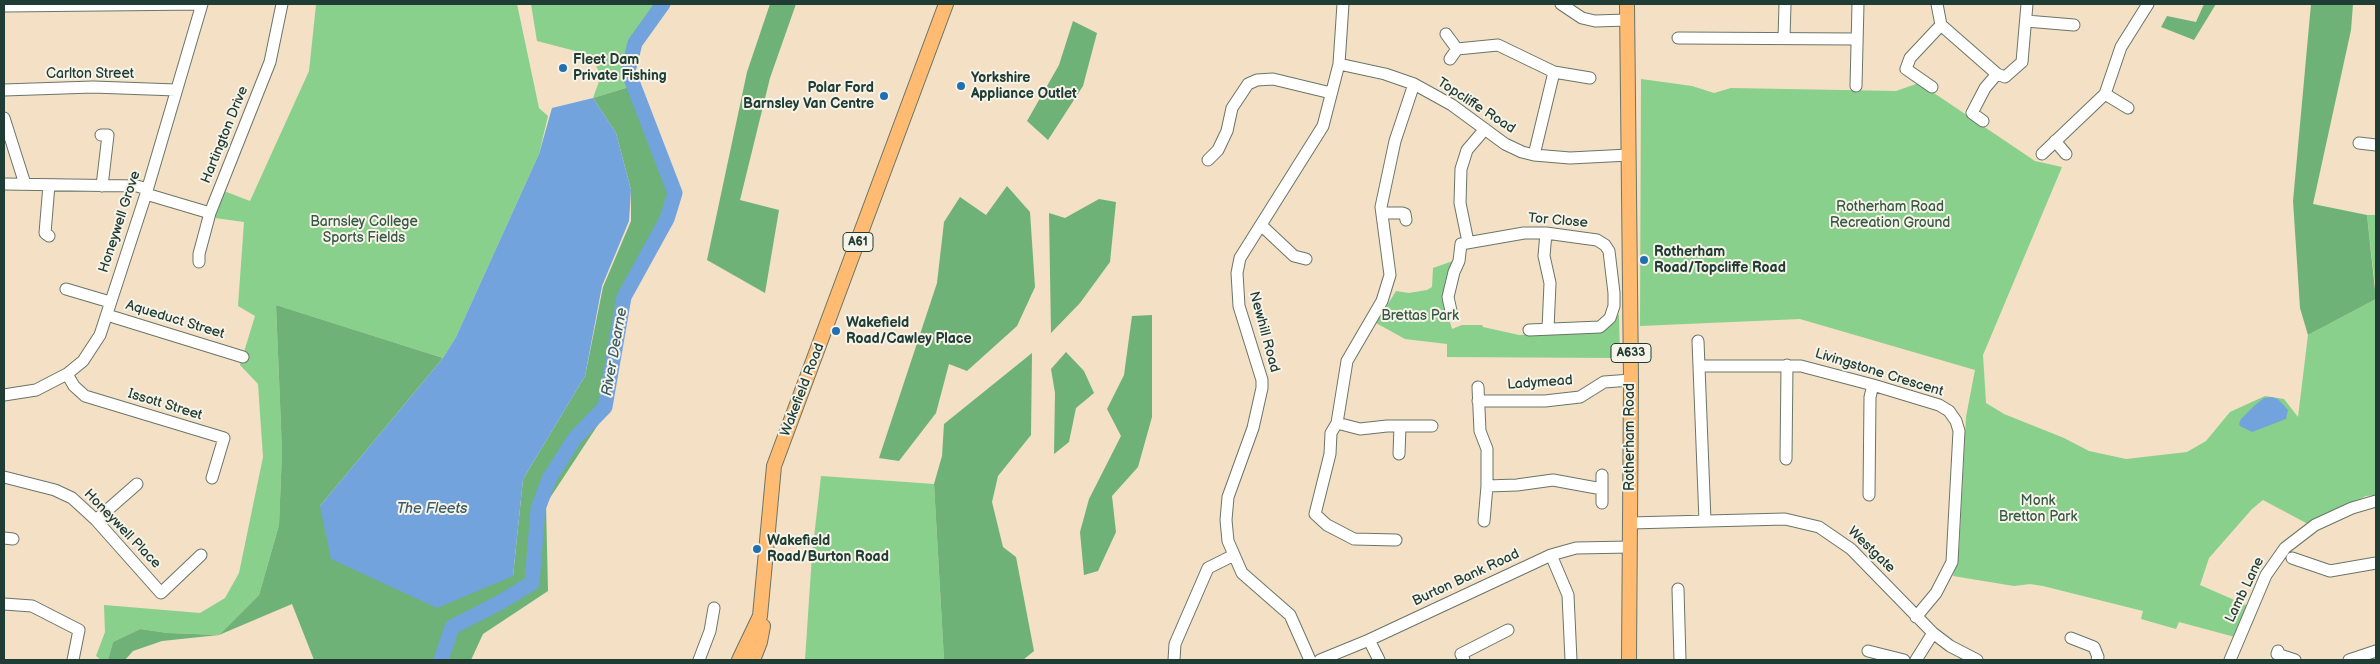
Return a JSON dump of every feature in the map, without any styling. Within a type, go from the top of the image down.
[{"type":"main road","name":"Wakefield Road","points":[[760,616],[774,466],[946,4]]},
{"type":"main road","name":"Rotherham Road","points":[[1628,4],[1631,380],[1629,660]]},
{"type":"main road","name":"A61","points":[[754,659],[763,632],[760,616]]},
{"type":"main road","name":"A61","points":[[739,660],[751,640],[760,616]]},
{"type":"street","points":[[4,6],[202,4]]},
{"type":"street","name":"Honeywell Grove","points":[[4,395],[36,390],[67,374],[83,362],[92,350],[107,315],[147,192],[202,4]]},
{"type":"street","name":"Hartington Drive","points":[[199,262],[199,254],[210,213],[270,62],[282,4]]},
{"type":"street","name":"Newhill Road","points":[[1310,660],[1290,615],[1242,573],[1228,542],[1226,521],[1228,497],[1254,428],[1262,388],[1262,380],[1238,306],[1237,273],[1240,258],[1323,126],[1339,64],[1343,4]]},
{"type":"street","points":[[1561,4],[1570,11],[1588,19],[1627,20]]},
{"type":"street","points":[[1784,38],[1785,4]]},
{"type":"street","points":[[1856,86],[1858,4]]},
{"type":"street","points":[[1937,4],[1942,25],[1997,74],[2005,78],[2012,74],[2022,62],[2027,4]]},
{"type":"street","points":[[2042,154],[2105,94],[2121,47],[2148,4]]},
{"type":"street","points":[[2026,21],[2074,25]]},
{"type":"street","points":[[1932,87],[1906,68],[1910,58],[1942,25]]},
{"type":"street","points":[[1446,34],[1457,49]]},
{"type":"street","points":[[1678,38],[1857,39]]},
{"type":"street","points":[[1450,59],[1457,49],[1498,45],[1554,72],[1590,78]]},
{"type":"street","name":"Topcliffe Road","points":[[1339,64],[1385,74],[1414,84],[1465,113],[1505,144],[1534,156],[1570,158],[1629,155]]},
{"type":"street","points":[[1534,156],[1554,72]]},
{"type":"street","points":[[1983,121],[1972,112],[1985,88],[1997,74]]},
{"type":"street","points":[[1208,160],[1218,150],[1227,131],[1232,108],[1248,84],[1257,80],[1273,79],[1331,94]]},
{"type":"street","points":[[1396,540],[1354,539],[1327,525],[1315,514],[1330,454],[1331,433],[1337,423],[1347,362],[1382,301],[1390,275],[1382,213],[1395,141],[1414,84]]},
{"type":"street","name":"Carlton Street","points":[[4,90],[93,87],[176,90]]},
{"type":"street","points":[[2105,94],[2128,108]]},
{"type":"street","points":[[4,118],[25,184]]},
{"type":"street","points":[[1451,311],[1448,296],[1450,283],[1459,261],[1461,244],[1468,242],[1460,203],[1461,169],[1467,150],[1485,130]]},
{"type":"street","points":[[101,134],[108,135],[102,186]]},
{"type":"street","points":[[2055,141],[2066,154]]},
{"type":"street","points":[[2359,143],[2376,145]]},
{"type":"street","points":[[4,184],[137,186],[147,192],[210,213]]},
{"type":"street","points":[[49,185],[45,233],[49,236]]},
{"type":"street","points":[[1382,213],[1402,213],[1405,214],[1406,220]]},
{"type":"street","points":[[1261,225],[1294,256],[1306,259]]},
{"type":"street","name":"Tor Close","points":[[1468,242],[1524,233],[1546,233],[1597,240],[1605,245],[1609,252],[1614,306],[1610,318],[1600,327],[1529,330]]},
{"type":"street","points":[[1546,233],[1544,256],[1550,283],[1548,329]]},
{"type":"street","points":[[66,289],[110,302]]},
{"type":"street","name":"Aqueduct Street","points":[[107,315],[238,353]]},
{"type":"street","points":[[1698,341],[1705,521]]},
{"type":"street","points":[[1786,459],[1787,365]]},
{"type":"street","name":"Livingstone Crescent","points":[[1700,366],[1801,366],[1939,405],[1949,411],[1956,420],[1959,430],[1952,562],[1936,593],[1916,617]]},
{"type":"street","name":"Issott Street","points":[[67,374],[74,386],[85,396],[224,438],[212,478]]},
{"type":"street","name":"Ladymead","points":[[1478,401],[1545,401],[1580,397],[1604,382],[1631,380]]},
{"type":"street","points":[[1866,487],[1870,397],[1873,385]]},
{"type":"street","points":[[1478,387],[1480,430],[1487,449],[1487,486],[1484,522]]},
{"type":"street","points":[[1337,423],[1360,429],[1432,426]]},
{"type":"street","points":[[1399,454],[1400,426]]},
{"type":"street","points":[[1602,475],[1602,503]]},
{"type":"street","name":"Honeywell Place","points":[[4,477],[55,490],[72,498],[96,520],[161,592],[201,555]]},
{"type":"street","points":[[1487,486],[1516,485],[1553,480],[1602,489]]},
{"type":"street","points":[[96,520],[137,484]]},
{"type":"street","name":"Lamb Lane","points":[[2230,660],[2266,575],[2285,548],[2315,525],[2360,505],[2376,502]]},
{"type":"street","name":"Westgate","points":[[1630,523],[1785,519],[1819,527],[1851,549],[1933,633],[1950,646],[1977,660]]},
{"type":"street","name":"Burton Bank Road","points":[[1320,660],[1369,640],[1551,555],[1576,548],[1630,548]]},
{"type":"street","points":[[1177,656],[1175,644],[1208,568],[1234,555]]},
{"type":"street","points":[[1551,555],[1568,595],[1571,660]]},
{"type":"street","points":[[2292,558],[2330,571],[2376,562]]},
{"type":"street","points":[[1678,589],[1680,660]]},
{"type":"street","points":[[4,604],[32,606],[80,630],[73,660]]},
{"type":"street","points":[[699,660],[710,631],[714,608]]},
{"type":"street","points":[[1464,660],[1461,654],[1508,630]]},
{"type":"street","points":[[1916,660],[1933,633]]},
{"type":"street","points":[[2071,638],[2094,647],[2098,657],[2097,660]]},
{"type":"street","points":[[1369,640],[1379,660]]},
{"type":"street","points":[[1868,651],[1904,660]]},
{"type":"street","points":[[2278,651],[2277,654],[2295,660]]},
{"type":"street","points":[[2349,660],[2376,651]]},
{"type":"green space","name":"Barnsley College Sports Fields","points":[[517,4],[539,108],[548,116],[539,154],[456,337],[443,358],[276,305],[282,452],[279,525],[259,595],[219,635],[168,633],[140,629],[113,642],[108,660],[101,660],[96,656],[105,632],[104,605],[200,613],[225,598],[239,573],[263,457],[258,384],[240,365],[255,316],[238,306],[244,222],[215,218],[224,191],[250,201],[309,71],[316,5]]},
{"type":"green space","points":[[531,4],[661,4],[623,69],[629,87],[593,98],[601,76],[591,55],[537,41]]},
{"type":"green space","points":[[770,4],[796,4],[770,78],[740,200],[779,210],[765,293],[707,260],[747,72]]},
{"type":"green space","points":[[2204,4],[2216,4],[2194,40],[2161,27],[2167,16],[2196,22]]},
{"type":"green space","points":[[2311,4],[2353,4],[2351,30],[2313,204],[2367,215],[2376,299],[2308,335],[2300,308],[2293,201]]},
{"type":"green space","points":[[1073,21],[1097,33],[1083,86],[1048,140],[1027,121],[1059,65]]},
{"type":"green space","points":[[1641,79],[1692,86],[1714,93],[1731,88],[1896,91],[1919,83],[2035,161],[2062,167],[1983,355],[1986,403],[2004,414],[2064,438],[2089,451],[2126,459],[2187,452],[2206,441],[2230,412],[2265,396],[2284,399],[2298,417],[2308,335],[2376,299],[2376,495],[2366,496],[2308,524],[2263,500],[2252,509],[2209,558],[2200,585],[2248,606],[2235,637],[2179,622],[2176,629],[2141,619],[2143,611],[2043,586],[2030,584],[2014,586],[1953,576],[1959,551],[1966,417],[1975,370],[1800,319],[1640,326]]},
{"type":"green space","points":[[629,87],[675,193],[667,219],[624,297],[611,405],[546,504],[548,591],[483,634],[471,660],[314,660],[292,604],[219,635],[259,595],[279,525],[282,452],[276,305],[443,358],[320,506],[513,576],[523,479],[585,376],[603,287],[631,221],[631,190],[616,133],[593,98]]},
{"type":"green space","points":[[1007,186],[1030,212],[1035,287],[1017,326],[967,371],[949,364],[936,413],[899,461],[879,458],[937,283],[944,222],[960,197],[986,215]]},
{"type":"green space","points":[[1099,199],[1116,202],[1110,262],[1080,303],[1051,333],[1049,213],[1065,218]]},
{"type":"green space","points":[[2367,215],[2376,215],[2376,293]]},
{"type":"green space","name":"Brettas Park","points":[[1453,261],[1445,282],[1443,299],[1452,329],[1462,325],[1482,325],[1483,327],[1519,335],[1557,334],[1607,327],[1619,314],[1620,358],[1447,357],[1447,344],[1405,339],[1376,323],[1396,291],[1409,293],[1427,290],[1432,287],[1433,268]]},
{"type":"green space","points":[[1152,315],[1152,417],[1138,467],[1112,496],[1116,532],[1098,571],[1084,575],[1080,532],[1089,499],[1121,436],[1107,409],[1124,375],[1132,316]]},
{"type":"green space","points":[[1066,352],[1084,371],[1094,393],[1076,408],[1069,442],[1054,454],[1055,393],[1051,369]]},
{"type":"green space","points":[[1032,353],[1031,435],[998,476],[992,502],[1003,547],[1016,557],[1034,651],[1023,660],[944,660],[934,484],[942,456],[944,424]]},
{"type":"green space","points":[[821,476],[934,484],[944,660],[805,660],[812,555]]},
{"type":"green space","points":[[140,629],[168,633],[219,635],[162,641],[133,651],[125,660],[108,660],[113,642]]},
{"type":"water","name":"The Fleets","points":[[593,98],[616,133],[631,190],[629,221],[602,286],[585,376],[523,479],[513,576],[437,608],[331,559],[320,506],[443,358],[456,337],[539,154],[552,108]]},
{"type":"water","points":[[2272,397],[2278,399],[2288,410],[2286,419],[2252,432],[2240,426],[2241,419],[2254,406],[2264,398]]},
{"type":"waterway","name":"River Dearne","points":[[441,660],[452,627],[499,603],[532,583],[538,509],[549,479],[575,438],[605,407],[624,297],[667,219],[675,193],[628,71],[635,43],[663,4]]},
{"type":"place","name":"Fleet Dam Private Fishing","points":[[563,68]]},
{"type":"place","name":"Yorkshire Appliance Outlet","points":[[961,86]]},
{"type":"place","name":"Polar Ford Barnsley Van Centre","points":[[884,96]]},
{"type":"place","name":"Rotherham Road/Topcliffe Road","points":[[1644,260]]},
{"type":"place","name":"Wakefield Road/Cawley Place","points":[[836,331]]},
{"type":"place","name":"Wakefield Road/Burton Road","points":[[757,549]]},
{"type":"park label","name":"Rotherham Road Recreation Ground","points":[[1890,216]]},
{"type":"park label","name":"Monk Bretton Park","points":[[2038,510]]}]
